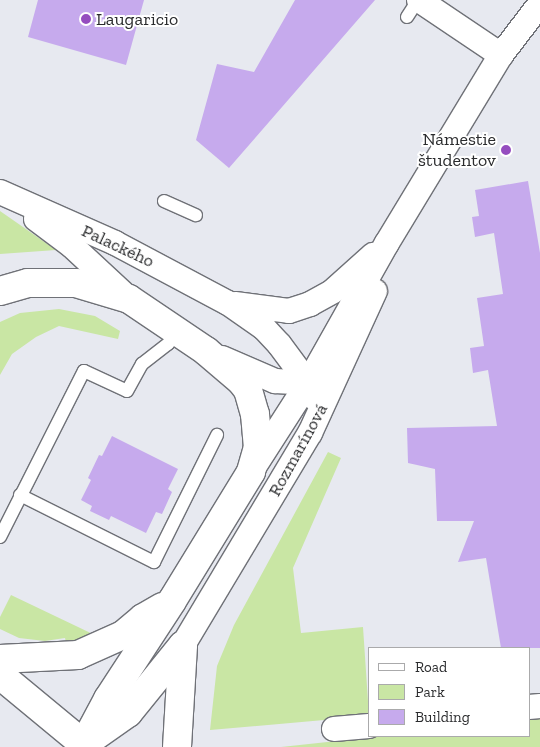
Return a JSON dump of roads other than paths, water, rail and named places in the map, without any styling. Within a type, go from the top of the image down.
[{"type":"main road","points":[[0,291],[28,283],[76,283],[129,299],[206,351],[240,381],[250,396],[256,414],[258,447],[251,472],[172,601],[108,699],[85,746]]},
{"type":"main road","points":[[0,659],[78,655],[123,635],[143,618],[172,601]]},
{"type":"main road","points":[[85,746],[128,713],[183,645]]},
{"type":"main road","points":[[177,747],[183,645]]},
{"type":"main road","points":[[0,676],[85,746]]},
{"type":"street","name":"Rozmarínová","points":[[251,472],[308,383],[387,243],[501,55],[540,4]]},
{"type":"street","points":[[415,5],[501,55]]},
{"type":"street","name":"Palackého","points":[[2,194],[72,246],[129,299]]},
{"type":"street","name":"Palackého","points":[[2,194],[115,243],[228,303],[264,328],[279,344],[308,383],[318,415]]},
{"type":"street","name":"Rozmarínová","points":[[183,645],[318,415],[372,300],[387,243]]},
{"type":"street","name":"Palackého","points":[[228,303],[289,311],[310,304],[333,291],[387,243]]},
{"type":"street","points":[[206,351],[275,381],[308,383],[336,377]]},
{"type":"street","points":[[334,729],[368,726]]},
{"type":"lane","points":[[164,201],[196,215]]},
{"type":"lane","points":[[0,537],[84,371],[127,390],[142,364],[168,344],[177,332]]},
{"type":"lane","points":[[20,495],[154,562],[217,435]]},
{"type":"place","name":"Laugaricio","points":[[86,19]]},
{"type":"place","name":"Námestie študentov","points":[[506,150]]}]
